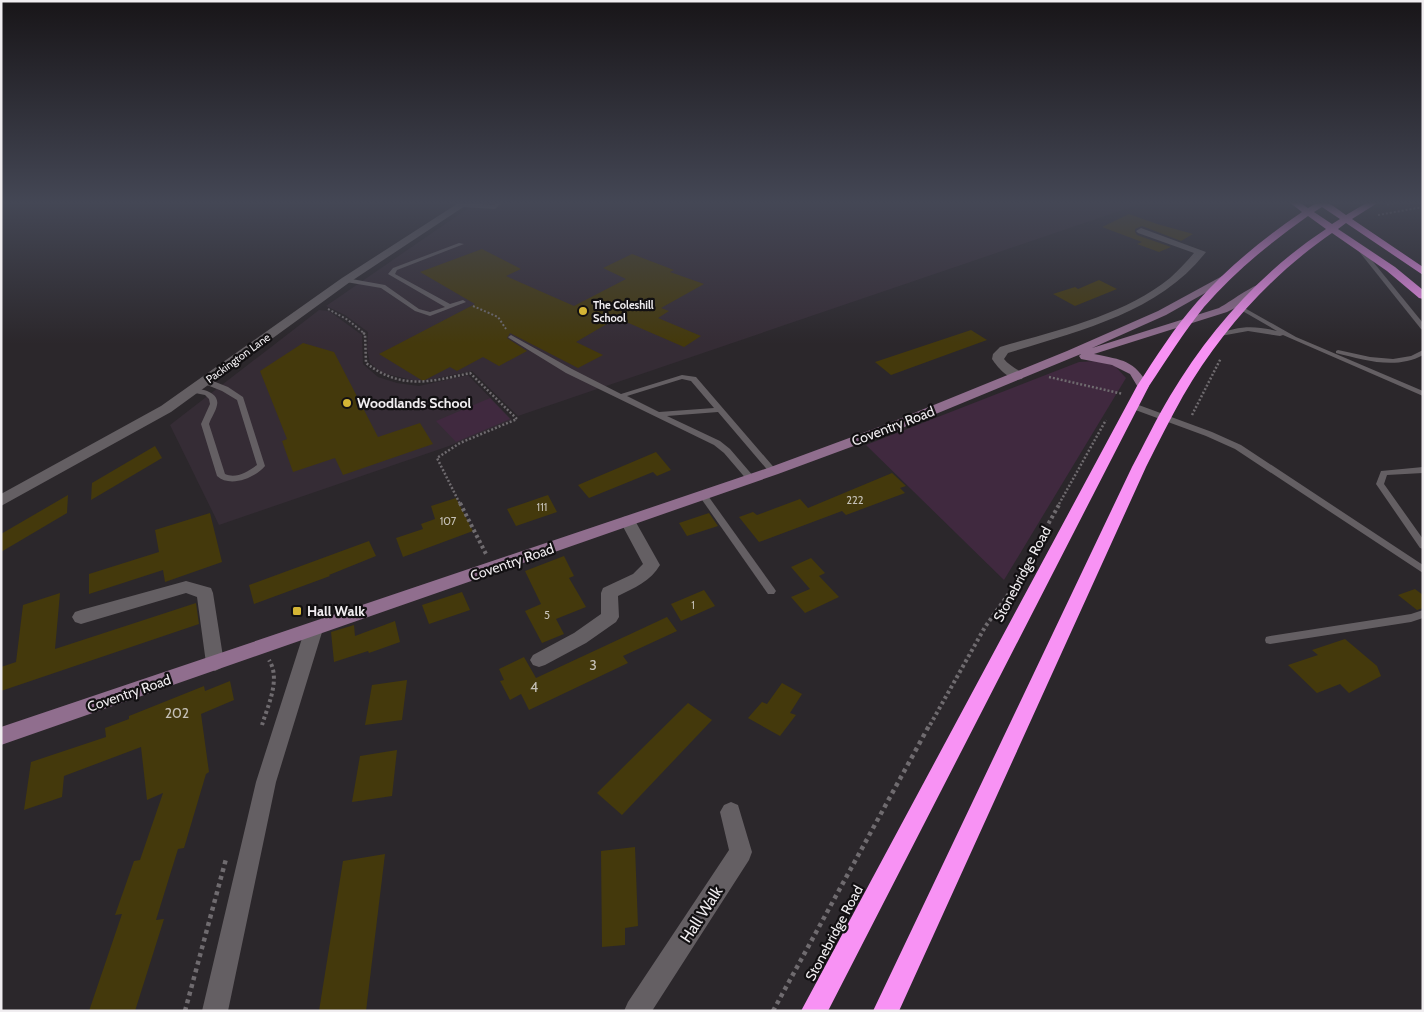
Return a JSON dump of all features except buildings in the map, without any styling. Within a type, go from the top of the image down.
[{"type":"highway","name":"Stonebridge Road","points":[[814,1011],[1126,403],[1143,386],[1186,323],[1226,277],[1256,249]]},
{"type":"highway","points":[[886,1011],[1139,467],[1177,395],[1217,336],[1260,286],[1304,249]]},
{"type":"highway","points":[[1362,249],[1391,269],[1423,296]]},
{"type":"highway","points":[[1391,249],[1423,272]]},
{"type":"main road","points":[[1071,354],[1092,342],[1162,313],[1226,277]]},
{"type":"main road","points":[[1071,354],[1102,349],[1223,310],[1239,302],[1260,286]]},
{"type":"main road","points":[[1071,354],[1097,356],[1116,362],[1135,372],[1143,386]]},
{"type":"main road","name":"Coventry Road","points":[[1,736],[751,479],[892,427],[1071,354]]},
{"type":"street","name":"Packington Lane","points":[[1,501],[166,409],[346,280],[394,249]]},
{"type":"street","points":[[1022,375],[1003,366],[998,359],[999,354],[1004,350],[1087,323],[1127,307],[1172,281],[1201,252],[1193,249]]},
{"type":"street","points":[[539,660],[580,638],[610,617],[609,593],[639,578],[652,565],[628,521]]},
{"type":"street","points":[[81,616],[186,587],[205,593],[216,663]]},
{"type":"street","points":[[214,1011],[266,782],[314,629]]},
{"type":"street","name":"Hall Walk","points":[[637,1011],[741,852],[731,812]]},
{"type":"lane","points":[[448,249],[392,272],[393,276],[408,292],[418,310],[430,314],[463,302]]},
{"type":"lane","points":[[1361,249],[1423,328]]},
{"type":"lane","points":[[346,280],[408,292],[450,307]]},
{"type":"lane","points":[[1241,308],[1294,338],[1423,394]]},
{"type":"lane","points":[[1217,336],[1237,328],[1255,328],[1294,338]]},
{"type":"lane","points":[[511,337],[569,371],[717,443],[727,451],[751,479]]},
{"type":"lane","points":[[1316,347],[1360,358],[1388,361],[1406,360],[1423,352]]},
{"type":"lane","points":[[569,371],[582,369]]},
{"type":"lane","points":[[621,396],[682,377],[693,379],[773,471]]},
{"type":"lane","points":[[193,390],[213,398],[214,404],[206,424],[221,476],[232,479],[256,471],[262,466],[240,399],[225,389],[205,381]]},
{"type":"lane","points":[[1126,403],[1238,447],[1423,570]]},
{"type":"lane","points":[[658,414],[719,410]]},
{"type":"lane","points":[[1423,470],[1384,473],[1380,484],[1423,546]]},
{"type":"lane","points":[[703,495],[772,591]]},
{"type":"lane","points":[[1270,640],[1411,618],[1423,614]]},
{"type":"path","points":[[463,302],[498,317],[511,337]]},
{"type":"path","points":[[311,305],[329,309],[348,320],[365,334],[366,363],[379,375],[402,381],[421,383],[470,373],[517,419],[460,443],[437,458],[493,568]]},
{"type":"path","points":[[1186,426],[1223,354]]},
{"type":"path","points":[[1022,375],[1123,394],[1126,403]]},
{"type":"path","points":[[773,1011],[985,627],[1010,592],[1110,414]]},
{"type":"shaded area","name":"The Coleshill School","points":[[408,249],[1007,249],[518,416],[472,371],[424,381],[382,373],[370,363],[367,349],[368,332],[345,315],[326,306]]},
{"type":"shaded area","name":"Woodlands School","points":[[319,310],[329,311],[362,335],[363,364],[378,377],[397,383],[419,386],[468,375],[512,420],[449,446],[219,525],[170,425]]},
{"type":"shaded area","points":[[1097,361],[1115,366],[1126,378],[1004,580],[866,445],[1079,362]]},
{"type":"shaded area","points":[[490,398],[510,419],[456,442],[436,421]]},
{"type":"place","name":"The Coleshill School","points":[[583,311]]},
{"type":"place","name":"Woodlands School","points":[[347,403]]},
{"type":"place","name":"Hall Walk","points":[[297,611]]}]
